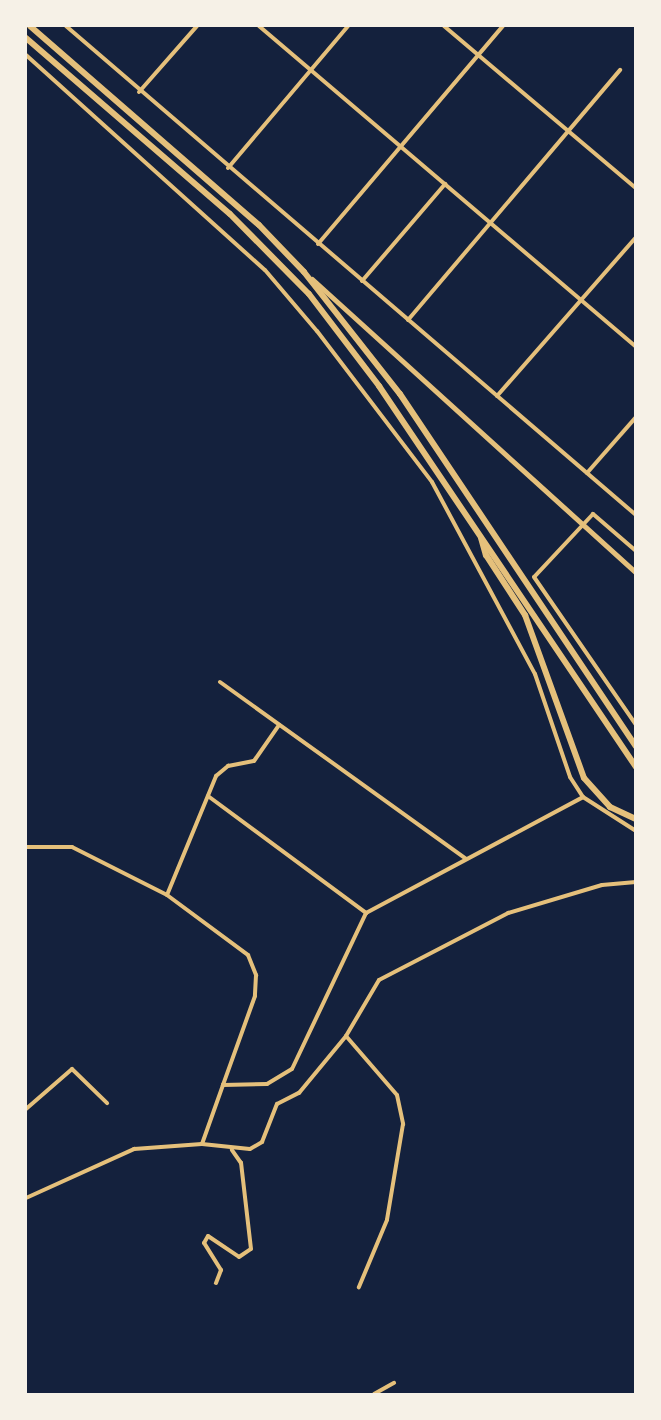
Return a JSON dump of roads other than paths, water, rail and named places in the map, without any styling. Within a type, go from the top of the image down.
[{"type":"main road","points":[[30,26],[260,225],[304,272],[400,394],[636,746]]},
{"type":"main road","points":[[26,38],[277,258],[353,349],[480,532],[636,767]]},
{"type":"main road","points":[[480,532],[486,555],[525,615],[584,778],[610,807],[636,819]]},
{"type":"street","points":[[66,26],[139,92],[636,515]]},
{"type":"street","points":[[139,92],[197,26]]},
{"type":"street","points":[[259,26],[636,347]]},
{"type":"street","points":[[228,168],[348,26]]},
{"type":"street","points":[[444,26],[636,188]]},
{"type":"street","points":[[318,244],[503,26]]},
{"type":"street","points":[[26,55],[265,270],[317,331],[432,482],[535,674],[563,753],[583,798],[636,831]]},
{"type":"street","points":[[408,320],[492,224],[620,70]]},
{"type":"street","points":[[362,281],[445,184]]},
{"type":"street","points":[[497,396],[636,237]]},
{"type":"street","points":[[304,272],[636,573]]},
{"type":"street","points":[[587,473],[636,417]]},
{"type":"street","points":[[636,551],[593,514],[580,524],[534,577],[636,725]]},
{"type":"street","points":[[220,682],[466,859]]},
{"type":"street","points":[[166,896],[208,796],[222,770],[254,761],[279,725]]},
{"type":"street","points":[[208,796],[366,912]]},
{"type":"street","points":[[223,1085],[267,1084],[286,1077],[366,912],[583,798]]},
{"type":"street","points":[[26,847],[72,847],[166,896],[239,946],[254,964],[255,996],[202,1144]]},
{"type":"street","points":[[26,1198],[134,1149],[202,1144],[231,1149],[250,1149],[262,1142],[278,1104],[299,1093],[346,1036],[379,980],[476,926],[602,885],[636,882]]},
{"type":"street","points":[[346,1036],[398,1095],[403,1124],[387,1220],[359,1287]]},
{"type":"street","points":[[26,1109],[72,1069],[107,1103]]},
{"type":"street","points":[[216,1283],[221,1269],[204,1243],[208,1236],[239,1257],[250,1249],[242,1163],[231,1149]]},
{"type":"street","points":[[374,1395],[394,1383]]}]
